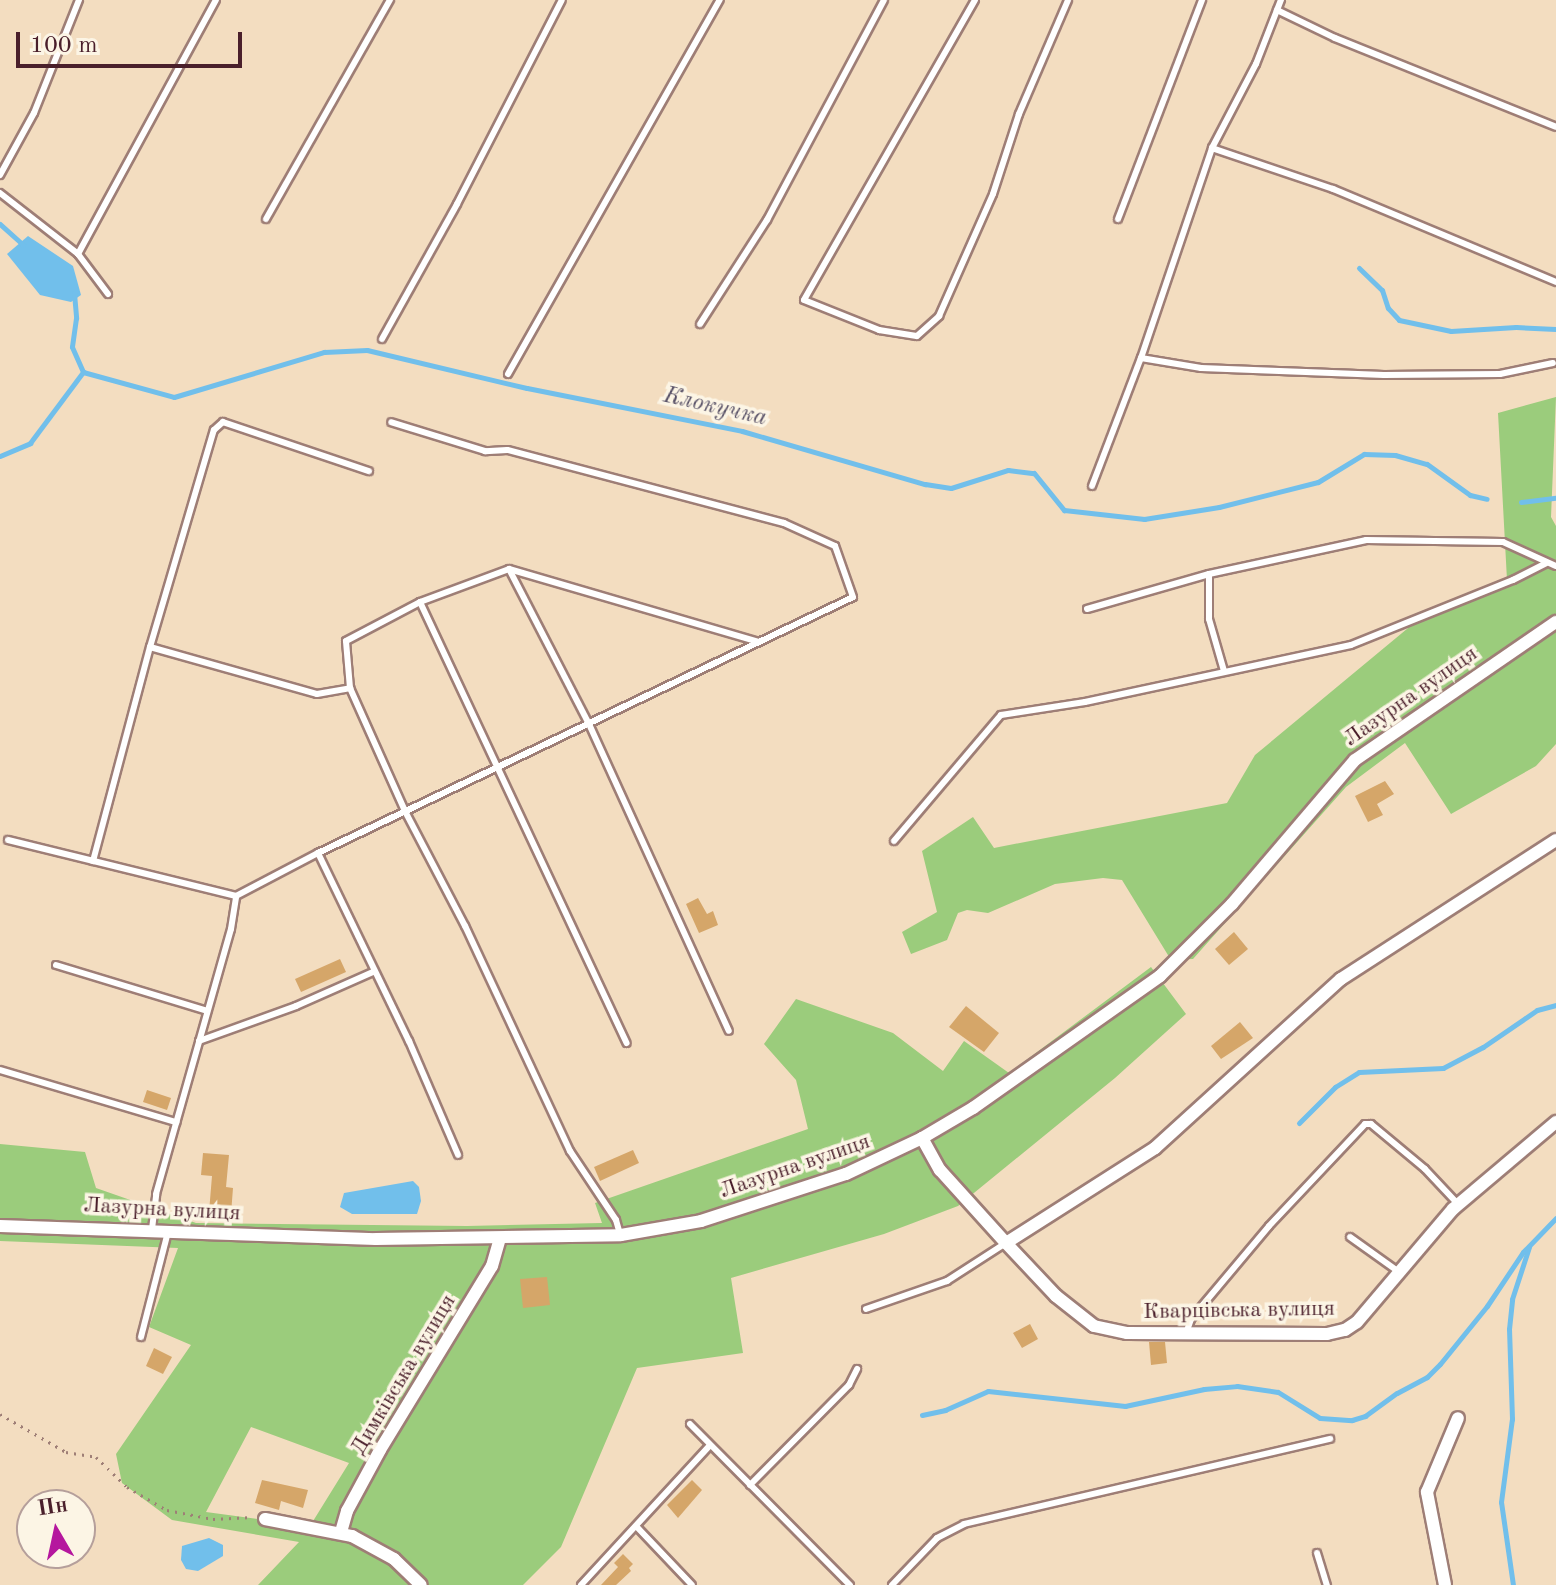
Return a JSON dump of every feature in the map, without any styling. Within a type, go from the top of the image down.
[{"type":"street","name":"Лазурна вулиця","points":[[0,1226],[376,1239],[621,1235],[701,1221],[868,1165],[973,1108],[1160,976],[1219,918],[1355,760],[1556,622]]},
{"type":"street","points":[[1006,1243],[1155,1148],[1341,979],[1556,840]]},
{"type":"street","name":"Кварцівська вулиця","points":[[922,1138],[940,1170],[1006,1243],[1056,1296],[1094,1326],[1112,1332],[1340,1332],[1365,1315],[1458,1204],[1556,1122]]},
{"type":"street","name":"Димківська вулиця","points":[[341,1532],[347,1511],[380,1450],[483,1284],[496,1258],[500,1238]]},
{"type":"street","points":[[1445,1585],[1427,1492],[1458,1418]]},
{"type":"street","points":[[265,1519],[293,1527],[341,1532],[381,1550],[421,1585]]},
{"type":"lane","points":[[0,175],[34,113],[79,0]]},
{"type":"lane","points":[[78,254],[168,83],[216,0]]},
{"type":"lane","points":[[266,219],[390,0]]},
{"type":"lane","points":[[382,339],[457,204],[562,0]]},
{"type":"lane","points":[[508,374],[720,0]]},
{"type":"lane","points":[[700,324],[767,220],[884,0]]},
{"type":"lane","points":[[975,0],[804,300],[879,330],[917,336],[939,316],[993,194],[1019,114],[1068,0]]},
{"type":"lane","points":[[1118,219],[1202,0]]},
{"type":"lane","points":[[1092,486],[1141,358],[1212,148],[1256,64],[1281,0]]},
{"type":"lane","points":[[1277,10],[1335,38],[1556,127]]},
{"type":"lane","points":[[1212,148],[1357,198],[1556,282]]},
{"type":"lane","points":[[0,193],[78,254],[108,294]]},
{"type":"lane","points":[[1141,358],[1201,368],[1384,375],[1507,374],[1553,363]]},
{"type":"lane","points":[[93,861],[150,647],[214,430],[223,422],[369,471]]},
{"type":"lane","points":[[8,840],[236,896],[318,853],[853,597],[835,546],[784,523],[507,450],[485,451],[391,422]]},
{"type":"lane","points":[[1087,609],[1209,574],[1381,539],[1503,542],[1556,566]]},
{"type":"lane","points":[[894,841],[1001,715],[1085,702],[1351,645],[1513,580],[1546,563]]},
{"type":"lane","points":[[621,1235],[616,1220],[566,1143],[465,926],[405,811],[350,688],[346,641],[420,602],[509,569],[759,642]]},
{"type":"lane","points":[[509,569],[589,724],[729,1031]]},
{"type":"lane","points":[[1209,574],[1209,619],[1224,671]]},
{"type":"lane","points":[[420,602],[627,1043]]},
{"type":"lane","points":[[150,647],[317,694],[350,688]]},
{"type":"lane","points":[[318,853],[458,1155]]},
{"type":"lane","points":[[152,1229],[156,1194],[231,929],[236,896]]},
{"type":"lane","points":[[56,965],[207,1011]]},
{"type":"lane","points":[[199,1041],[296,1006],[375,971]]},
{"type":"lane","points":[[0,1070],[176,1122]]},
{"type":"lane","points":[[1186,1333],[1191,1319],[1269,1226],[1365,1124],[1371,1124],[1425,1169],[1458,1204]]},
{"type":"lane","points":[[141,1337],[169,1230]]},
{"type":"lane","points":[[1350,1237],[1399,1273]]},
{"type":"lane","points":[[866,1309],[947,1281],[1006,1243]]},
{"type":"lane","points":[[750,1485],[849,1385],[857,1369]]},
{"type":"lane","points":[[690,1424],[850,1585]]},
{"type":"lane","points":[[892,1585],[937,1538],[964,1524],[1330,1439]]},
{"type":"lane","points":[[581,1585],[710,1445]]},
{"type":"lane","points":[[636,1526],[692,1585]]},
{"type":"lane","points":[[1317,1553],[1327,1585]]},
{"type":"path","points":[[0,1414],[66,1452],[96,1457],[127,1487],[167,1510],[213,1519],[244,1516],[265,1519]]},
{"type":"green space","points":[[1556,397],[1551,517],[1556,526],[1556,744],[1536,766],[1451,814],[1405,743],[1346,787],[1193,959],[1171,960],[1122,880],[1103,878],[1055,884],[988,913],[967,910],[958,913],[947,940],[911,954],[902,932],[937,912],[922,851],[973,817],[994,848],[1227,803],[1255,755],[1431,609],[1507,580],[1498,413]]},
{"type":"green space","points":[[1151,967],[1186,1014],[1115,1078],[958,1206],[884,1234],[731,1278],[743,1353],[637,1368],[561,1547],[523,1585],[258,1585],[299,1542],[172,1520],[122,1483],[116,1454],[191,1345],[149,1327],[178,1248],[0,1241],[0,1144],[85,1152],[96,1188],[196,1223],[467,1226],[602,1223],[595,1203],[808,1129],[796,1080],[764,1044],[796,999],[893,1033],[943,1071],[964,1041],[1009,1073]],"holes":[[[251,1427],[349,1463],[310,1526],[206,1512]]]},
{"type":"water","points":[[28,236],[73,266],[81,295],[71,302],[40,295],[7,254]]},
{"type":"water","points":[[413,1181],[419,1187],[421,1201],[417,1214],[352,1214],[340,1207],[344,1193]]},
{"type":"water","points":[[209,1538],[223,1545],[223,1556],[198,1571],[186,1569],[181,1560],[182,1546]]},
{"type":"building","points":[[1385,781],[1394,794],[1377,804],[1383,815],[1368,822],[1355,796]]},
{"type":"building","points":[[698,898],[707,914],[713,911],[718,925],[699,933],[686,904]]},
{"type":"building","points":[[1234,932],[1248,949],[1229,965],[1215,949]]},
{"type":"building","points":[[340,959],[346,972],[301,992],[295,979]]},
{"type":"building","points":[[966,1006],[999,1033],[984,1052],[949,1027]]},
{"type":"building","points":[[1240,1022],[1253,1038],[1221,1059],[1211,1046]]},
{"type":"building","points":[[147,1090],[171,1098],[167,1110],[143,1102]]},
{"type":"building","points":[[633,1150],[639,1163],[600,1181],[594,1167]]},
{"type":"building","points":[[203,1153],[229,1155],[226,1187],[233,1188],[231,1214],[209,1212],[212,1176],[201,1175]]},
{"type":"building","points":[[547,1277],[550,1305],[523,1308],[520,1279]]},
{"type":"building","points":[[1030,1324],[1038,1339],[1022,1348],[1013,1333]]},
{"type":"building","points":[[1149,1342],[1165,1342],[1167,1363],[1151,1365]]},
{"type":"building","points":[[154,1348],[172,1357],[163,1374],[146,1366]]},
{"type":"building","points":[[262,1480],[308,1490],[303,1508],[281,1501],[279,1510],[255,1503]]},
{"type":"building","points":[[692,1480],[702,1490],[678,1518],[667,1505]]},
{"type":"building","points":[[623,1554],[633,1564],[629,1568],[631,1571],[616,1585],[601,1585],[618,1567],[614,1563]]},
{"type":"waterway","name":"Клокучка","points":[[0,224],[23,245]]},
{"type":"waterway","points":[[1359,268],[1382,290],[1388,308],[1399,320],[1451,331],[1516,327],[1556,329]]},
{"type":"waterway","name":"Клокучка","points":[[74,293],[76,318],[72,347],[83,372],[174,397],[324,352],[367,350],[527,388],[742,431],[925,484],[951,488],[1008,470],[1034,473],[1064,510],[1144,519],[1219,507],[1318,482],[1364,454],[1395,455],[1427,464],[1470,495],[1487,499]]},
{"type":"waterway","points":[[0,456],[30,443],[83,372]]},
{"type":"waterway","name":"Клокучка","points":[[1521,502],[1556,498]]},
{"type":"waterway","points":[[1299,1123],[1335,1087],[1359,1072],[1443,1068],[1483,1047],[1537,1010],[1556,1005]]},
{"type":"waterway","points":[[922,1415],[945,1410],[988,1391],[1125,1406],[1204,1389],[1237,1386],[1278,1392],[1320,1418],[1352,1420],[1365,1416],[1397,1393],[1427,1377],[1440,1364],[1487,1306],[1523,1252],[1556,1218]]},
{"type":"waterway","points":[[1513,1585],[1501,1502],[1512,1419],[1509,1329],[1512,1299],[1529,1247]]}]
